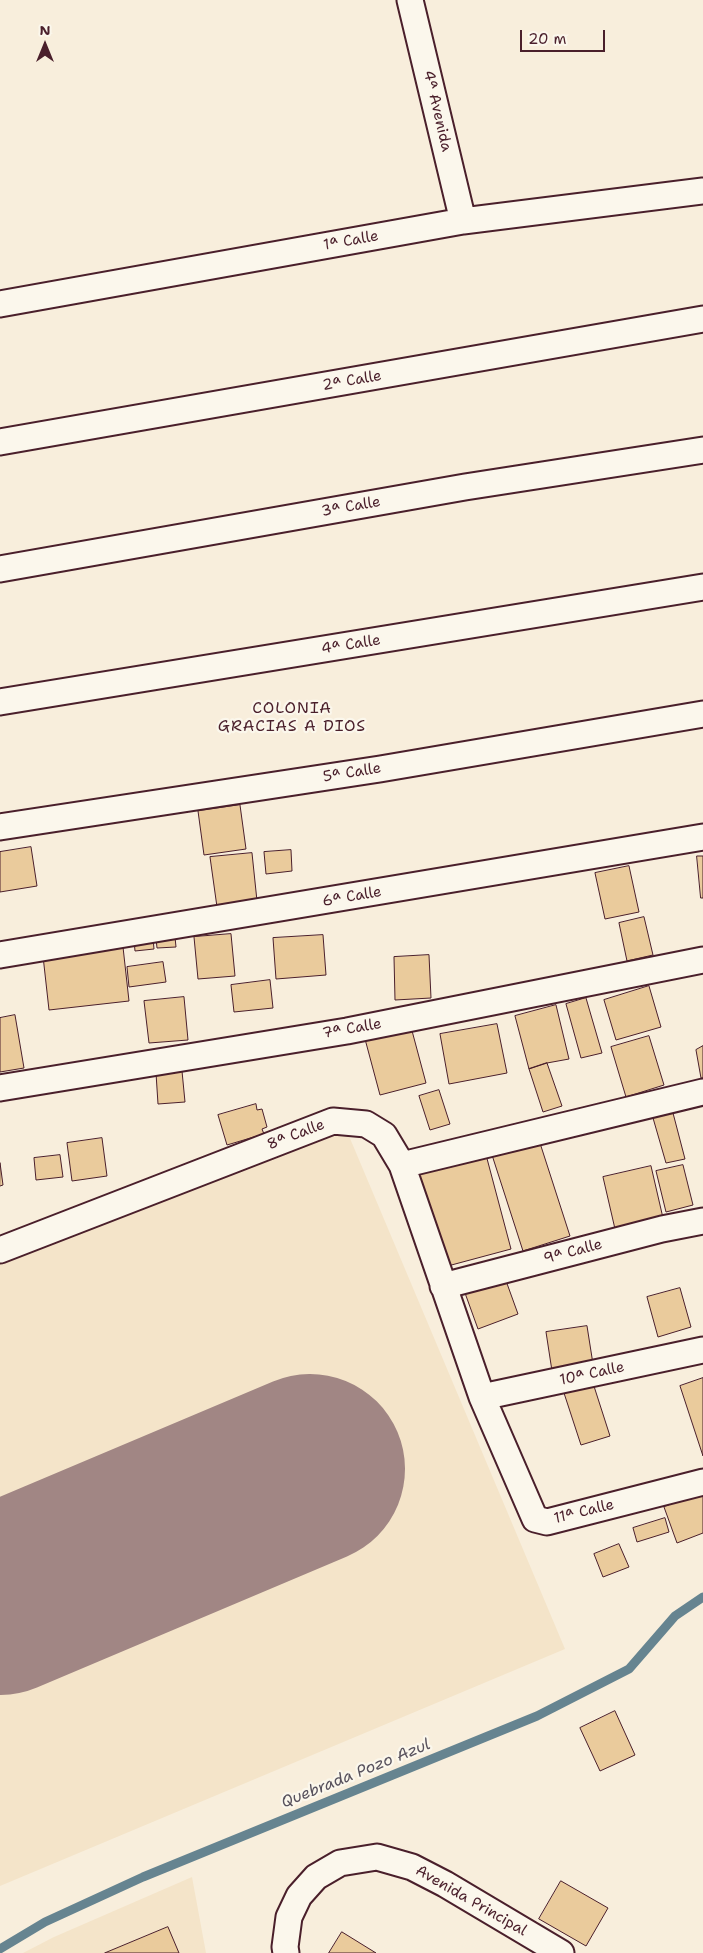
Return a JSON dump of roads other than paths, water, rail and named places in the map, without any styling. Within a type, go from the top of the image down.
[{"type":"street","name":"4ª Avenida","points":[[410,0],[463,221]]},
{"type":"street","name":"1ª Calle","points":[[0,304],[463,221],[703,191]]},
{"type":"street","name":"2ª Calle","points":[[0,442],[703,319]]},
{"type":"street","name":"3ª Calle","points":[[0,568],[455,489],[703,450]]},
{"type":"street","name":"4ª Calle","points":[[0,702],[703,587]]},
{"type":"street","name":"5ª Calle","points":[[0,827],[380,769],[703,714]]},
{"type":"street","name":"6ª Calle","points":[[0,955],[703,837]]},
{"type":"street","name":"7ª Calle","points":[[0,1088],[347,1031],[703,960]]},
{"type":"street","points":[[402,1165],[703,1092]]},
{"type":"street","name":"8ª Calle","points":[[0,1250],[333,1121],[366,1124],[384,1135],[402,1165],[482,1397]]},
{"type":"street","name":"9ª Calle","points":[[443,1286],[662,1229],[703,1221]]},
{"type":"street","name":"10ª Calle","points":[[482,1397],[703,1350]]},
{"type":"street","name":"11ª Calle","points":[[482,1397],[532,1515],[539,1521],[547,1522],[703,1482]]},
{"type":"street","name":"Avenida Principal","points":[[286,1953],[289,1917],[299,1896],[316,1877],[340,1863],[377,1857],[412,1867],[445,1884],[561,1953]]},
{"type":"waterway","name":"Quebrada Pozo Azul","points":[[0,1949],[45,1922],[143,1877],[537,1716],[629,1669],[675,1616],[703,1597]]},
{"type":"district","name":"COLONIA GRACIAS A DIOS","points":[[292,718]]}]
